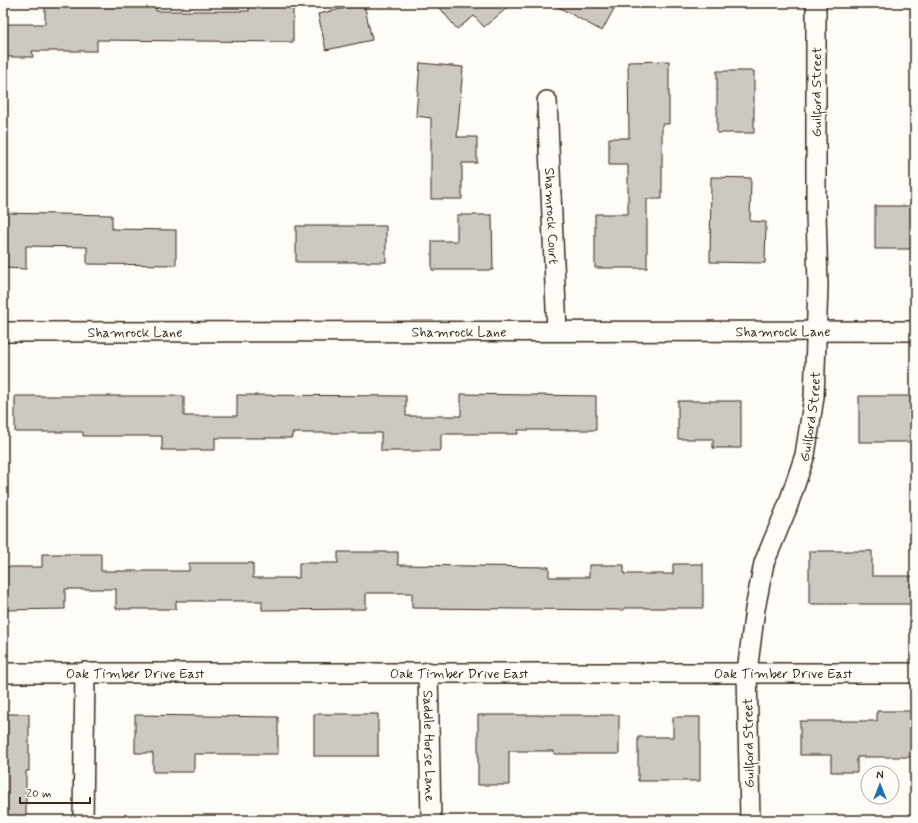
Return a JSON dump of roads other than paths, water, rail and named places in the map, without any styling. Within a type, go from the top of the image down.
[{"type":"street","name":"Guilford Street","points":[[750,820],[747,672],[755,609],[764,563],[787,508],[805,454],[814,397],[818,286],[816,212],[816,3]]},
{"type":"street","name":"Shamrock Court","points":[[547,100],[557,332]]},
{"type":"street","name":"Shamrock Lane","points":[[3,332],[915,331]]},
{"type":"street","points":[[83,820],[85,672]]},
{"type":"street","name":"Saddle Horse Lane","points":[[428,672],[431,820]]},
{"type":"street","name":"Oak Timber Drive East","points":[[3,673],[915,673]]}]
